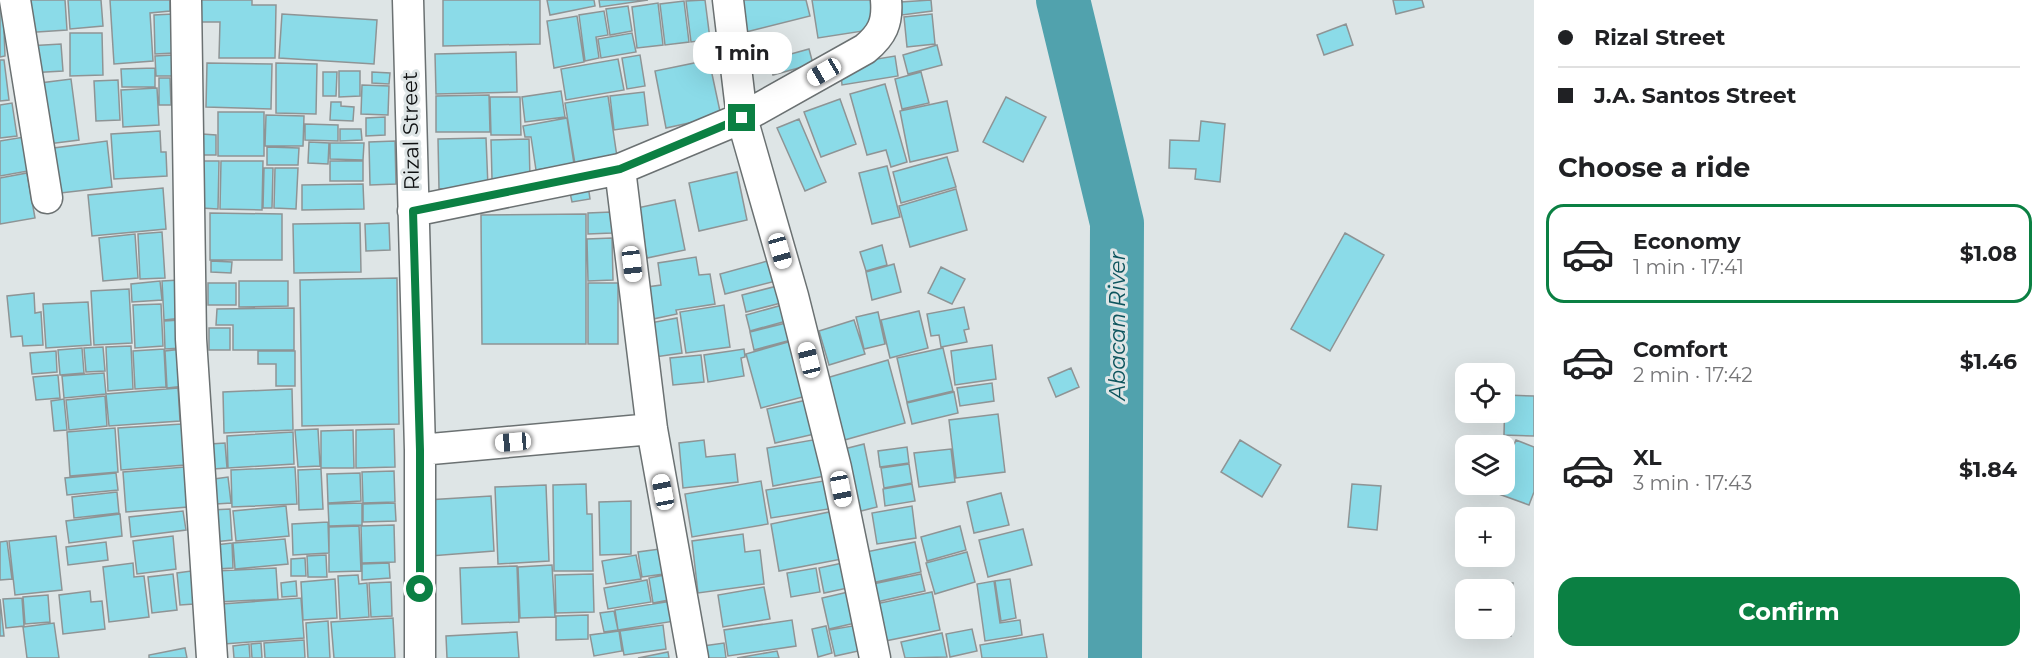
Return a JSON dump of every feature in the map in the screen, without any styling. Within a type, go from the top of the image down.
[{"type":"street","points":[[15,0],[47,198]]},
{"type":"street","points":[[186,0],[191,339],[212,658]]},
{"type":"street","name":"Rizal Street","points":[[408,0],[420,450],[420,658]]},
{"type":"street","points":[[728,0],[742,118],[793,296],[836,468],[875,658]]},
{"type":"street","points":[[413,211],[620,169],[742,118],[865,50],[880,37],[888,18],[886,0]]},
{"type":"street","points":[[620,169],[652,429],[693,658]]},
{"type":"street","points":[[420,450],[652,429]]},
{"type":"building","points":[[20,0],[65,0],[67,30],[22,33]]},
{"type":"building","points":[[68,0],[101,0],[103,26],[70,29]]},
{"type":"building","points":[[110,0],[170,0],[170,11],[150,13],[153,61],[114,64]]},
{"type":"building","points":[[192,0],[252,0],[252,5],[276,5],[275,58],[219,58],[220,22],[192,22]]},
{"type":"building","points":[[443,0],[540,0],[540,44],[443,46]]},
{"type":"building","points":[[547,0],[594,0],[595,6],[550,15]]},
{"type":"building","points":[[599,0],[648,0],[600,7]]},
{"type":"building","points":[[705,0],[710,39],[691,42],[686,1]]},
{"type":"building","points":[[734,0],[806,0],[810,16],[742,33]]},
{"type":"building","points":[[812,0],[871,0],[876,29],[818,38]]},
{"type":"building","points":[[931,0],[932,11],[902,15],[901,2]]},
{"type":"building","points":[[1393,0],[1422,0],[1424,7],[1396,14]]},
{"type":"building","points":[[684,1],[689,42],[665,45],[660,4]]},
{"type":"building","points":[[658,3],[663,45],[637,48],[632,7]]},
{"type":"building","points":[[3,5],[5,56],[0,57],[0,6]]},
{"type":"building","points":[[628,6],[632,31],[610,35],[606,9]]},
{"type":"building","points":[[604,11],[608,35],[596,37],[599,58],[585,61],[579,15]]},
{"type":"building","points":[[173,14],[174,53],[155,54],[154,15]]},
{"type":"building","points":[[282,14],[377,20],[374,64],[279,58]]},
{"type":"building","points":[[932,14],[935,44],[907,47],[904,17]]},
{"type":"building","points":[[577,16],[584,62],[554,68],[547,21]]},
{"type":"building","points":[[1346,24],[1353,45],[1324,55],[1317,35]]},
{"type":"building","points":[[70,33],[102,33],[103,75],[70,76]]},
{"type":"building","points":[[632,33],[636,52],[601,58],[598,39]]},
{"type":"building","points":[[61,44],[63,71],[29,73],[27,46]]},
{"type":"building","points":[[937,45],[942,65],[908,74],[903,55]]},
{"type":"building","points":[[809,49],[813,64],[773,75],[769,60]]},
{"type":"building","points":[[516,52],[517,92],[436,94],[435,54]]},
{"type":"building","points":[[174,55],[174,76],[156,76],[155,56]]},
{"type":"building","points":[[640,55],[645,86],[627,89],[622,58]]},
{"type":"building","points":[[895,56],[898,76],[842,85],[841,74],[847,64]]},
{"type":"building","points":[[618,59],[624,90],[566,100],[561,69]]},
{"type":"building","points":[[0,60],[4,60],[9,100],[0,101]]},
{"type":"building","points":[[709,60],[721,116],[666,128],[655,71]]},
{"type":"building","points":[[207,63],[272,64],[271,109],[206,107]]},
{"type":"building","points":[[276,63],[317,64],[316,114],[276,113]]},
{"type":"building","points":[[155,68],[155,87],[122,87],[121,69]]},
{"type":"building","points":[[339,71],[360,71],[360,96],[339,97]]},
{"type":"building","points":[[323,72],[337,72],[336,96],[323,96]]},
{"type":"building","points":[[372,72],[390,73],[389,84],[372,83]]},
{"type":"building","points":[[921,72],[929,103],[902,109],[895,79]]},
{"type":"building","points":[[159,78],[170,78],[171,105],[159,105]]},
{"type":"building","points":[[71,79],[79,140],[48,144],[40,83]]},
{"type":"building","points":[[118,80],[120,120],[96,121],[94,81]]},
{"type":"building","points":[[885,84],[907,162],[891,167],[886,150],[867,155],[850,94]]},
{"type":"building","points":[[362,85],[389,86],[388,115],[361,114]]},
{"type":"building","points":[[157,88],[159,125],[123,127],[121,90]]},
{"type":"building","points":[[561,91],[565,117],[525,122],[522,97]]},
{"type":"building","points":[[644,92],[648,125],[614,130],[610,96]]},
{"type":"building","points":[[489,95],[490,132],[436,132],[436,96]]},
{"type":"building","points":[[608,96],[617,157],[575,164],[565,103]]},
{"type":"building","points":[[490,97],[520,97],[521,135],[491,135]]},
{"type":"building","points":[[1006,97],[1046,117],[1023,162],[983,142]]},
{"type":"building","points":[[840,99],[856,144],[821,157],[804,112]]},
{"type":"building","points":[[947,101],[958,151],[910,162],[900,111]]},
{"type":"building","points":[[331,102],[341,102],[341,106],[354,107],[353,121],[330,120]]},
{"type":"building","points":[[12,103],[17,136],[0,138],[0,105]]},
{"type":"building","points":[[218,112],[264,112],[264,156],[218,156]]},
{"type":"building","points":[[266,115],[304,116],[303,146],[265,146]]},
{"type":"building","points":[[385,117],[385,135],[366,136],[366,118]]},
{"type":"building","points":[[567,118],[574,164],[536,170],[531,137],[525,137],[523,126]]},
{"type":"building","points":[[799,119],[826,182],[805,191],[777,128]]},
{"type":"building","points":[[1201,121],[1225,124],[1220,182],[1195,179],[1196,169],[1169,168],[1170,140],[1199,141]]},
{"type":"building","points":[[305,124],[338,125],[338,141],[305,140]]},
{"type":"building","points":[[340,129],[361,129],[362,140],[340,141]]},
{"type":"building","points":[[160,131],[161,152],[166,152],[167,176],[114,179],[111,134]]},
{"type":"building","points":[[202,134],[216,135],[216,155],[202,155]]},
{"type":"building","points":[[24,137],[28,171],[0,176],[0,141]]},
{"type":"building","points":[[486,138],[488,187],[439,189],[438,139]]},
{"type":"building","points":[[529,139],[530,178],[492,179],[491,140]]},
{"type":"building","points":[[107,141],[112,187],[52,194],[46,149]]},
{"type":"building","points":[[395,141],[396,184],[370,185],[369,142]]},
{"type":"building","points":[[309,142],[329,143],[328,164],[308,163]]},
{"type":"building","points":[[330,143],[364,143],[363,160],[330,159]]},
{"type":"building","points":[[267,147],[299,148],[298,165],[267,165]]},
{"type":"building","points":[[947,157],[956,187],[901,203],[893,172]]},
{"type":"building","points":[[202,161],[219,161],[218,209],[201,208]]},
{"type":"building","points":[[221,161],[263,161],[262,210],[220,209]]},
{"type":"building","points":[[330,161],[363,161],[363,181],[330,181]]},
{"type":"building","points":[[887,166],[900,217],[872,224],[859,173]]},
{"type":"building","points":[[264,168],[273,168],[272,208],[263,208]]},
{"type":"building","points":[[275,168],[298,168],[296,209],[274,208]]},
{"type":"building","points":[[737,172],[747,220],[699,231],[689,183]]},
{"type":"building","points":[[27,173],[35,218],[0,224],[0,178]]},
{"type":"building","points":[[363,184],[364,209],[302,210],[302,185]]},
{"type":"building","points":[[588,185],[590,199],[572,202],[569,188]]},
{"type":"building","points":[[163,188],[166,229],[92,236],[88,195]]},
{"type":"building","points":[[956,189],[967,230],[910,247],[899,206]]},
{"type":"building","points":[[675,200],[685,250],[647,258],[637,208]]},
{"type":"building","points":[[611,212],[612,233],[588,234],[588,213]]},
{"type":"building","points":[[210,213],[282,214],[282,260],[210,260]]},
{"type":"building","points":[[586,214],[586,344],[482,344],[481,215]]},
{"type":"building","points":[[360,223],[361,272],[294,273],[293,224]]},
{"type":"building","points":[[389,223],[390,250],[366,251],[365,224]]},
{"type":"building","points":[[162,232],[165,278],[140,279],[138,234]]},
{"type":"building","points":[[1345,233],[1384,255],[1330,351],[1291,329]]},
{"type":"building","points":[[135,234],[138,278],[103,281],[99,238]]},
{"type":"building","points":[[612,238],[613,280],[588,281],[587,239]]},
{"type":"building","points":[[882,245],[887,265],[866,271],[860,252]]},
{"type":"building","points":[[696,257],[699,275],[710,274],[715,304],[676,310],[677,314],[653,319],[647,287],[661,285],[658,263]]},
{"type":"building","points":[[771,260],[776,281],[725,294],[720,274]]},
{"type":"building","points":[[211,261],[232,262],[231,273],[211,272]]},
{"type":"building","points":[[894,264],[901,292],[872,300],[866,272]]},
{"type":"building","points":[[941,267],[965,279],[952,304],[928,293]]},
{"type":"building","points":[[397,278],[399,424],[302,426],[300,280]]},
{"type":"building","points":[[180,280],[182,318],[164,320],[162,281]]},
{"type":"building","points":[[160,281],[162,300],[132,302],[131,284]]},
{"type":"building","points":[[239,281],[288,281],[288,306],[239,307]]},
{"type":"building","points":[[208,283],[236,283],[236,305],[208,305]]},
{"type":"building","points":[[588,283],[618,283],[618,344],[588,344]]},
{"type":"building","points":[[781,285],[785,302],[746,312],[742,295]]},
{"type":"building","points":[[129,289],[132,343],[94,345],[91,291]]},
{"type":"building","points":[[34,293],[35,313],[41,312],[43,345],[23,346],[22,336],[11,337],[7,296]]},
{"type":"building","points":[[88,302],[91,345],[46,348],[43,304]]},
{"type":"building","points":[[161,304],[163,346],[135,348],[133,305]]},
{"type":"building","points":[[786,304],[790,320],[750,331],[746,315]]},
{"type":"building","points":[[724,305],[730,347],[686,353],[680,312]]},
{"type":"building","points":[[964,307],[969,329],[964,330],[967,342],[941,347],[939,335],[931,336],[927,314]]},
{"type":"building","points":[[294,308],[294,350],[233,350],[233,325],[216,325],[217,309]]},
{"type":"building","points":[[919,311],[928,348],[890,358],[881,320]]},
{"type":"building","points":[[878,312],[885,344],[864,349],[856,317]]},
{"type":"building","points":[[677,318],[682,353],[655,357],[650,323]]},
{"type":"building","points":[[181,320],[182,348],[165,349],[164,321]]},
{"type":"building","points":[[854,320],[865,354],[829,365],[819,331]]},
{"type":"building","points":[[790,322],[795,339],[754,350],[750,332]]},
{"type":"building","points":[[209,328],[230,328],[230,350],[209,350]]},
{"type":"building","points":[[795,340],[810,395],[761,408],[746,354]]},
{"type":"building","points":[[992,345],[996,379],[955,385],[951,351]]},
{"type":"building","points":[[131,346],[133,389],[108,391],[106,347]]},
{"type":"building","points":[[103,347],[105,371],[86,372],[84,348]]},
{"type":"building","points":[[82,348],[84,373],[60,375],[58,350]]},
{"type":"building","points":[[943,348],[953,391],[907,402],[897,358]]},
{"type":"building","points":[[164,349],[166,387],[135,389],[133,351]]},
{"type":"building","points":[[183,349],[185,386],[167,388],[165,351]]},
{"type":"building","points":[[744,349],[745,357],[741,358],[744,376],[708,382],[704,355]]},
{"type":"building","points":[[56,351],[57,372],[32,374],[30,353]]},
{"type":"building","points":[[258,351],[295,351],[295,386],[276,386],[276,364],[258,364]]},
{"type":"building","points":[[701,355],[704,382],[673,385],[670,358]]},
{"type":"building","points":[[888,360],[905,423],[841,441],[823,379]]},
{"type":"building","points":[[1071,368],[1079,387],[1056,397],[1048,378]]},
{"type":"building","points":[[104,373],[106,394],[64,398],[62,376]]},
{"type":"building","points":[[58,375],[60,398],[36,400],[33,377]]},
{"type":"building","points":[[992,383],[994,401],[960,406],[957,388]]},
{"type":"building","points":[[178,388],[180,421],[109,426],[106,394]]},
{"type":"building","points":[[292,389],[293,430],[224,433],[223,392]]},
{"type":"building","points":[[954,392],[958,413],[912,424],[907,403]]},
{"type":"building","points":[[1515,395],[1534,396],[1534,436],[1504,435],[1504,423],[1515,423]]},
{"type":"building","points":[[105,396],[107,426],[69,430],[66,400]]},
{"type":"building","points":[[64,399],[67,430],[54,431],[51,401]]},
{"type":"building","points":[[811,399],[819,433],[775,443],[767,409]]},
{"type":"building","points":[[998,414],[1005,472],[956,478],[949,420]]},
{"type":"building","points":[[182,424],[185,465],[121,470],[118,428]]},
{"type":"building","points":[[115,428],[118,472],[70,476],[67,432]]},
{"type":"building","points":[[318,429],[320,466],[298,467],[295,430]]},
{"type":"building","points":[[394,429],[395,467],[356,468],[356,430]]},
{"type":"building","points":[[353,430],[354,468],[321,468],[321,431]]},
{"type":"building","points":[[293,432],[294,464],[228,468],[227,436]]},
{"type":"building","points":[[824,438],[830,475],[773,486],[767,448]]},
{"type":"building","points":[[704,440],[706,457],[735,454],[738,482],[683,488],[679,443]]},
{"type":"building","points":[[1240,440],[1281,465],[1262,497],[1221,472]]},
{"type":"building","points":[[1516,440],[1534,447],[1534,492],[1529,505],[1502,495],[1515,495]]},
{"type":"building","points":[[225,443],[227,468],[213,469],[210,444]]},
{"type":"building","points":[[864,444],[877,507],[849,514],[836,451]]},
{"type":"building","points":[[907,447],[909,463],[880,467],[878,451]]},
{"type":"building","points":[[951,449],[955,482],[919,487],[914,453]]},
{"type":"building","points":[[909,464],[912,483],[884,488],[881,468]]},
{"type":"building","points":[[185,467],[188,507],[126,512],[123,472]]},
{"type":"building","points":[[295,467],[297,504],[232,507],[231,470]]},
{"type":"building","points":[[321,469],[323,509],[299,510],[298,470]]},
{"type":"building","points":[[394,471],[395,502],[363,503],[362,472]]},
{"type":"building","points":[[116,473],[118,490],[67,495],[65,478]]},
{"type":"building","points":[[360,473],[361,501],[328,503],[327,474]]},
{"type":"building","points":[[228,477],[231,503],[216,504],[214,479]]},
{"type":"building","points":[[830,480],[835,508],[771,518],[766,490]]},
{"type":"building","points":[[761,481],[768,524],[692,537],[685,494]]},
{"type":"building","points":[[586,484],[587,514],[592,514],[593,571],[554,571],[553,485]]},
{"type":"building","points":[[912,484],[915,501],[885,506],[883,489]]},
{"type":"building","points":[[1352,484],[1381,486],[1377,530],[1348,527]]},
{"type":"building","points":[[546,485],[549,561],[498,564],[495,487]]},
{"type":"building","points":[[117,492],[119,513],[74,518],[72,497]]},
{"type":"building","points":[[1001,493],[1009,525],[974,533],[967,502]]},
{"type":"building","points":[[491,496],[494,551],[430,556],[426,500]]},
{"type":"building","points":[[631,501],[631,554],[600,555],[599,502]]},
{"type":"building","points":[[362,503],[362,525],[329,526],[328,504]]},
{"type":"building","points":[[395,503],[396,521],[363,522],[363,504]]},
{"type":"building","points":[[286,506],[289,536],[236,541],[233,511]]},
{"type":"building","points":[[912,506],[916,538],[877,544],[872,513]]},
{"type":"building","points":[[230,509],[232,540],[214,542],[211,510]]},
{"type":"building","points":[[183,511],[186,530],[131,537],[129,517]]},
{"type":"building","points":[[834,511],[842,559],[779,571],[771,524]]},
{"type":"building","points":[[120,514],[122,536],[69,543],[66,521]]},
{"type":"building","points":[[328,522],[329,553],[293,555],[292,524]]},
{"type":"building","points":[[394,525],[395,562],[362,563],[361,526]]},
{"type":"building","points":[[359,526],[361,571],[329,572],[329,527]]},
{"type":"building","points":[[960,526],[966,550],[927,561],[921,537]]},
{"type":"building","points":[[1023,529],[1032,565],[988,577],[979,540]]},
{"type":"building","points":[[743,534],[745,552],[760,550],[764,584],[698,593],[692,541]]},
{"type":"building","points":[[56,536],[62,590],[15,595],[9,541]]},
{"type":"building","points":[[173,536],[176,569],[137,574],[133,541]]},
{"type":"building","points":[[285,539],[288,564],[235,569],[233,543]]},
{"type":"building","points":[[7,541],[12,579],[0,580],[0,542]]},
{"type":"building","points":[[106,542],[108,560],[68,565],[66,547]]},
{"type":"building","points":[[915,542],[921,572],[867,584],[861,553]]},
{"type":"building","points":[[232,543],[233,568],[216,569],[215,545]]},
{"type":"building","points":[[667,548],[671,573],[642,577],[638,552]]},
{"type":"building","points":[[967,552],[975,582],[935,594],[926,563]]},
{"type":"building","points":[[326,555],[327,577],[308,577],[307,556]]},
{"type":"building","points":[[636,555],[641,579],[606,584],[602,561]]},
{"type":"building","points":[[305,558],[306,576],[291,576],[291,559]]},
{"type":"building","points":[[852,561],[857,586],[824,593],[819,568]]},
{"type":"building","points":[[133,563],[134,577],[144,576],[149,617],[109,622],[103,567]]},
{"type":"building","points":[[389,563],[390,578],[362,580],[362,564]]},
{"type":"building","points":[[552,565],[555,617],[520,618],[518,567]]},
{"type":"building","points":[[517,566],[519,622],[462,624],[460,568]]},
{"type":"building","points":[[276,568],[278,599],[217,602],[216,571]]},
{"type":"building","points":[[816,568],[820,592],[791,597],[787,573]]},
{"type":"building","points":[[191,571],[194,604],[180,605],[177,573]]},
{"type":"building","points":[[173,574],[177,610],[152,613],[148,577]]},
{"type":"building","points":[[593,574],[594,612],[556,613],[555,575]]},
{"type":"building","points":[[670,574],[674,599],[653,603],[649,578]]},
{"type":"building","points":[[921,574],[925,591],[872,603],[868,585]]},
{"type":"building","points":[[358,575],[359,584],[367,583],[369,617],[340,619],[338,576]]},
{"type":"building","points":[[335,579],[337,618],[303,620],[301,582]]},
{"type":"building","points":[[1010,579],[1016,618],[1001,621],[995,581]]},
{"type":"building","points":[[647,580],[651,602],[608,609],[604,588]]},
{"type":"building","points":[[296,581],[297,596],[282,597],[281,583]]},
{"type":"building","points":[[994,581],[1000,623],[1020,620],[1022,635],[985,641],[977,584]]},
{"type":"building","points":[[391,582],[392,616],[371,617],[369,583]]},
{"type":"building","points":[[764,587],[770,619],[723,627],[718,595]]},
{"type":"building","points":[[857,590],[864,621],[829,629],[822,598]]},
{"type":"building","points":[[90,591],[91,602],[102,601],[105,629],[63,634],[59,595]]},
{"type":"building","points":[[932,592],[940,630],[880,642],[871,605]]},
{"type":"building","points":[[48,595],[50,622],[25,624],[23,597]]},
{"type":"building","points":[[22,598],[24,626],[6,628],[3,599]]},
{"type":"building","points":[[301,598],[304,638],[224,644],[222,604]]},
{"type":"building","points":[[0,599],[4,636],[0,636]]},
{"type":"building","points":[[672,601],[675,621],[618,630],[615,610]]},
{"type":"building","points":[[614,611],[618,630],[604,632],[600,613]]},
{"type":"building","points":[[588,615],[588,639],[556,640],[556,616]]},
{"type":"building","points":[[393,618],[395,658],[334,658],[331,622]]},
{"type":"building","points":[[792,620],[796,646],[728,656],[724,630]]},
{"type":"building","points":[[328,621],[330,658],[308,658],[306,623]]},
{"type":"building","points":[[54,623],[59,658],[27,658],[23,627]]},
{"type":"building","points":[[663,625],[666,649],[624,655],[620,631]]},
{"type":"building","points":[[858,625],[863,650],[835,656],[829,630]]},
{"type":"building","points":[[826,626],[832,653],[818,657],[812,629]]},
{"type":"building","points":[[972,629],[977,651],[950,657],[946,634]]},
{"type":"building","points":[[619,631],[622,651],[594,656],[590,635]]},
{"type":"building","points":[[517,632],[519,658],[447,658],[446,636]]},
{"type":"building","points":[[942,633],[947,657],[905,658],[901,642]]},
{"type":"building","points":[[1043,634],[1047,658],[982,658],[980,645]]},
{"type":"building","points":[[304,640],[305,658],[265,658],[264,643]]},
{"type":"building","points":[[261,643],[262,658],[252,658],[251,644]]},
{"type":"building","points":[[724,643],[726,658],[698,658],[696,647]]},
{"type":"building","points":[[249,644],[250,658],[234,658],[233,646]]},
{"type":"building","points":[[185,648],[187,658],[149,658],[149,655]]},
{"type":"building","points":[[777,651],[779,658],[737,658]]},
{"type":"building","points":[[668,652],[669,658],[638,658]]},
{"type":"waterway","name":"Abacan River","points":[[1063,0],[1117,223],[1115,658]]},
{"type":"route","points":[[420,589],[420,450],[413,211],[620,169],[742,118]]}]
